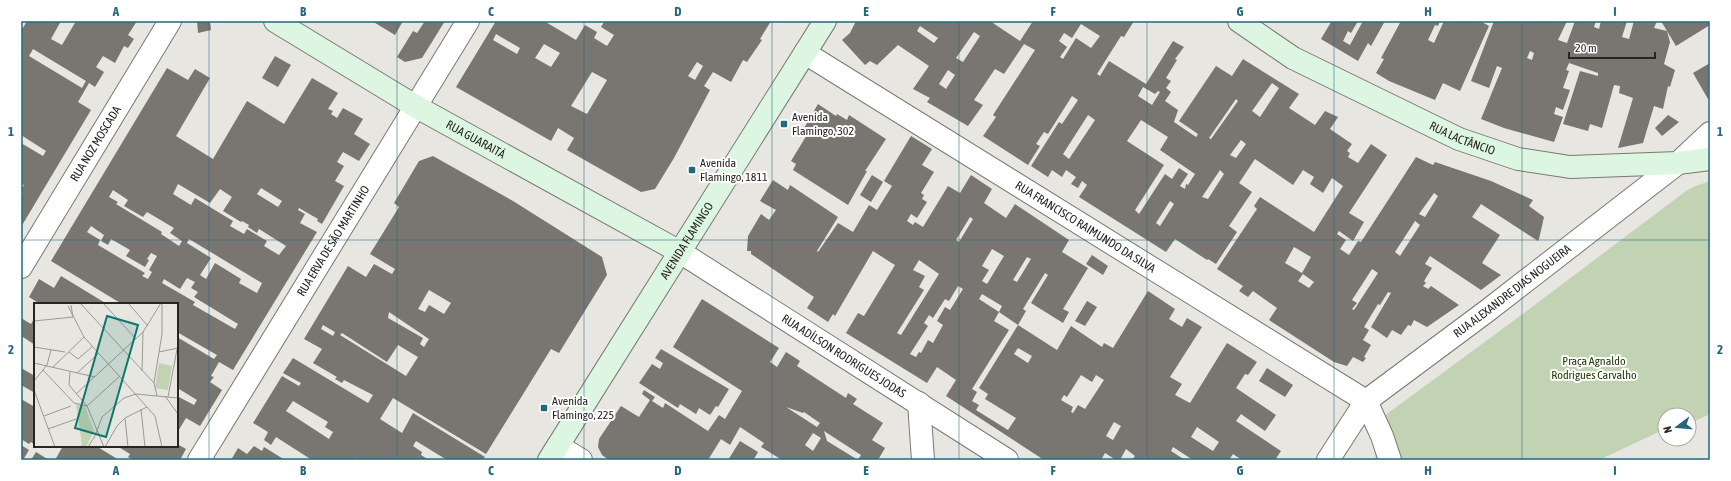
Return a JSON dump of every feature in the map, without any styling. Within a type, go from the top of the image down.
[{"type":"street","name":"RUA NOZ MOSCADA","points":[[21,267],[170,21]]},
{"type":"street","name":"RUA GUARAITÁ","points":[[275,21],[415,106],[680,252]]},
{"type":"street","name":"RUA ERVA DE SÃO MARTINHO","points":[[199,460],[468,21]]},
{"type":"street","name":"AVENIDA FLAMINGO","points":[[554,453],[825,21]]},
{"type":"street","name":"RUA LACTÂNCIO","points":[[1240,21],[1293,58],[1460,139],[1518,158],[1570,167],[1678,163],[1710,159]]},
{"type":"street","name":"RUA FRANCISCO RAIMUNDO DA SILVA","points":[[805,53],[1366,401]]},
{"type":"street","name":"RUA ALEXANDRE DIAS NOGUEIRA","points":[[1328,460],[1366,401],[1487,311],[1678,163],[1710,133]]},
{"type":"street","name":"RUA ADÍLSON RODRIGUES JODAS","points":[[680,252],[1007,460]]},
{"type":"street","points":[[1366,401],[1382,436],[1390,460]]},
{"type":"street","points":[[919,403],[923,460]]},
{"type":"street","points":[[554,453],[581,460]]},
{"type":"green space","name":"Praça Agnaldo Rodrigues Carvalho","points":[[1710,181],[1710,414],[1697,420],[1697,407],[1657,407],[1657,433],[1599,460],[1376,460],[1370,429],[1376,422],[1693,187]]},
{"type":"building","points":[[27,21],[61,21],[51,39],[62,45],[76,21],[137,21],[128,35],[134,39],[128,48],[124,46],[115,63],[103,56],[96,67],[104,72],[95,87],[89,83],[78,102],[91,110],[21,227],[21,196],[23,193],[21,190],[24,185],[21,184],[21,143],[43,156],[46,151],[21,135],[21,31]],"holes":[[[33,49],[86,81],[82,88],[29,56]]]},
{"type":"building","points":[[197,21],[210,21],[211,30],[198,33]]},
{"type":"building","points":[[372,21],[403,21],[395,35]]},
{"type":"building","points":[[425,21],[445,21],[422,58],[405,62],[397,57],[413,31],[417,33]]},
{"type":"building","points":[[496,21],[544,21],[576,40],[585,25],[597,32],[594,38],[607,46],[614,35],[601,27],[604,22],[602,21],[771,21],[760,39],[762,40],[747,62],[743,60],[731,82],[713,72],[704,86],[710,90],[674,158],[655,189],[641,192],[567,150],[574,138],[558,128],[551,141],[456,87]],"holes":[[[496,34],[520,48],[517,54],[493,40]],[[544,44],[560,53],[551,67],[535,58]],[[697,62],[703,66],[695,80],[688,76]],[[592,72],[607,80],[587,114],[571,106]]]},
{"type":"building","points":[[856,21],[990,21],[1020,41],[1033,21],[1134,21],[1124,37],[1121,36],[1097,74],[1100,76],[1109,61],[1146,84],[1173,41],[1184,47],[1175,59],[1177,60],[1166,78],[1171,81],[1166,88],[1171,92],[1165,101],[1178,110],[1174,122],[1196,137],[1198,134],[1179,121],[1216,66],[1232,76],[1243,59],[1299,94],[1289,108],[1315,125],[1325,111],[1338,117],[1330,129],[1352,144],[1347,151],[1350,153],[1348,157],[1358,163],[1371,144],[1387,155],[1349,213],[1364,222],[1353,241],[1339,231],[1337,234],[1346,240],[1340,249],[1349,255],[1358,241],[1361,242],[1416,157],[1433,165],[1435,162],[1491,181],[1533,200],[1529,206],[1544,217],[1539,239],[1538,241],[1481,204],[1472,217],[1500,235],[1482,263],[1501,275],[1481,290],[1430,256],[1425,264],[1432,268],[1424,281],[1426,283],[1423,286],[1428,289],[1431,286],[1459,305],[1427,327],[1414,320],[1411,326],[1408,325],[1401,335],[1392,330],[1387,338],[1371,327],[1391,293],[1388,292],[1380,305],[1378,304],[1364,327],[1369,330],[1363,340],[1371,345],[1364,357],[1366,358],[1363,362],[1353,357],[1347,366],[1334,362],[1269,320],[1277,308],[1253,291],[1248,297],[1239,291],[1243,286],[1217,269],[1257,209],[1254,206],[1260,197],[1314,232],[1343,186],[1332,178],[1323,193],[1310,184],[1314,177],[1303,170],[1293,185],[1255,159],[1239,183],[1252,192],[1229,226],[1237,232],[1216,264],[1208,259],[1207,260],[1175,239],[1166,252],[1079,197],[1087,185],[1082,181],[1078,188],[1071,184],[1076,177],[1066,170],[1062,177],[1052,170],[1048,177],[1031,166],[1059,122],[1062,124],[1078,100],[1072,96],[1048,134],[1044,132],[1036,144],[1040,146],[1028,165],[983,136],[996,117],[993,115],[1035,50],[1024,44],[1004,74],[995,69],[974,100],[983,105],[968,126],[927,102],[930,98],[913,89],[929,66],[898,45],[877,65],[870,61],[865,65],[842,40],[850,33]],"holes":[[[1081,24],[1100,36],[1091,48],[1076,38],[1063,59],[1060,57],[1067,47],[1059,41],[1064,33],[1072,38]],[[920,26],[938,38],[934,43],[917,31]],[[974,32],[980,36],[963,62],[956,58]],[[948,70],[955,75],[946,89],[939,84]],[[1272,83],[1279,88],[1260,117],[1252,111]],[[1143,87],[1155,94],[1158,91],[1160,92],[1152,105],[1138,96]],[[1236,99],[1238,101],[1211,139],[1209,138]],[[1088,115],[1095,120],[1069,159],[1063,154]],[[1141,120],[1168,137],[1160,150],[1195,174],[1188,185],[1186,184],[1185,189],[1180,186],[1188,174],[1179,168],[1172,179],[1165,174],[1139,214],[1135,210],[1164,165],[1127,141]],[[1241,140],[1246,144],[1236,158],[1230,155]],[[1220,170],[1224,174],[1208,199],[1202,197]],[[1434,193],[1438,196],[1425,217],[1419,214]],[[1170,201],[1174,204],[1160,226],[1156,223]],[[1415,221],[1420,225],[1400,256],[1395,252]],[[1294,247],[1311,257],[1302,273],[1285,263]],[[1372,269],[1378,273],[1354,310],[1352,309],[1357,303],[1352,300]],[[1303,274],[1314,282],[1309,288],[1298,281]]]},
{"type":"building","points":[[1328,21],[1358,21],[1351,33],[1348,31],[1343,41],[1350,45],[1363,21],[1385,21],[1371,46],[1368,43],[1358,61],[1321,39],[1331,22]]},
{"type":"building","points":[[1401,21],[1440,21],[1438,26],[1435,25],[1428,40],[1434,43],[1444,21],[1480,21],[1489,26],[1460,91],[1443,83],[1435,100],[1389,81],[1376,73],[1384,59],[1381,58]]},
{"type":"building","points":[[1494,21],[1567,21],[1558,40],[1567,43],[1575,21],[1596,21],[1594,27],[1599,29],[1601,21],[1627,21],[1622,37],[1629,39],[1634,21],[1657,21],[1654,28],[1667,31],[1670,42],[1664,64],[1675,70],[1670,87],[1668,86],[1663,109],[1654,106],[1643,143],[1618,148],[1633,98],[1619,93],[1620,86],[1614,85],[1602,128],[1590,124],[1588,131],[1563,124],[1580,71],[1598,76],[1598,73],[1569,63],[1566,70],[1569,71],[1563,88],[1570,90],[1563,110],[1556,107],[1554,114],[1563,117],[1554,142],[1504,128],[1481,119],[1502,68],[1497,66],[1489,88],[1471,81]],"holes":[[[1530,51],[1534,53],[1532,60],[1527,58]]]},
{"type":"building","points":[[1661,21],[1708,21],[1710,25],[1676,46]]},
{"type":"building","points":[[275,56],[291,65],[278,87],[262,78]]},
{"type":"building","points":[[1710,63],[1710,98],[1708,99],[1693,73]]},
{"type":"building","points":[[167,68],[188,80],[195,69],[210,78],[176,136],[213,159],[247,101],[284,124],[312,78],[338,93],[328,109],[333,111],[331,114],[337,118],[343,108],[363,119],[354,134],[370,144],[359,161],[343,152],[337,162],[344,166],[335,181],[344,186],[322,224],[317,221],[318,219],[299,208],[298,210],[305,214],[300,223],[317,232],[233,370],[219,362],[211,376],[214,377],[210,382],[222,390],[200,426],[186,418],[178,431],[178,397],[194,405],[197,400],[179,389],[178,391],[178,338],[214,359],[217,355],[178,333],[178,303],[120,303],[51,261]],"holes":[[[178,184],[210,203],[220,189],[232,197],[223,211],[249,225],[248,227],[257,233],[259,229],[286,246],[279,255],[264,246],[267,241],[247,229],[244,234],[230,226],[233,221],[195,198],[191,205],[173,194]],[[261,188],[282,201],[278,207],[257,194]],[[113,190],[128,200],[124,206],[143,217],[147,212],[174,228],[170,233],[182,241],[179,246],[161,234],[162,232],[116,204],[118,202],[109,197]],[[91,226],[104,235],[101,241],[108,245],[111,239],[130,250],[126,256],[145,267],[149,260],[147,259],[151,253],[157,256],[149,270],[152,272],[148,279],[142,276],[145,273],[98,245],[100,240],[87,232]],[[189,239],[262,283],[257,293],[239,283],[241,279],[215,263],[206,279],[200,275],[211,258],[187,243]],[[187,278],[195,282],[191,288],[198,292],[194,297],[238,324],[235,329],[193,305],[195,302],[162,283],[164,279],[180,289]]]},
{"type":"building","points":[[818,104],[836,116],[837,114],[847,120],[849,115],[886,139],[865,171],[867,171],[848,205],[793,170],[796,164],[791,161],[808,133],[803,130]]},
{"type":"building","points":[[1668,115],[1679,122],[1662,136],[1655,128]]},
{"type":"building","points":[[911,136],[932,149],[922,165],[934,172],[921,193],[924,195],[922,199],[927,202],[917,218],[911,214],[907,221],[913,225],[915,222],[923,227],[948,186],[960,193],[971,175],[992,189],[984,203],[1006,218],[1015,204],[1069,240],[1062,252],[1088,268],[1063,309],[1069,312],[1063,323],[1031,303],[1048,275],[1045,273],[1023,309],[1026,311],[1018,325],[1057,350],[1071,326],[1102,347],[1104,343],[1113,348],[1148,291],[1175,309],[1169,319],[1182,327],[1187,318],[1202,327],[1170,377],[1182,384],[1175,395],[1190,403],[1227,343],[1257,362],[1248,375],[1245,374],[1236,388],[1276,415],[1265,431],[1241,414],[1236,421],[1281,451],[1275,460],[1242,460],[1233,454],[1229,460],[1193,460],[1173,447],[1171,451],[1185,460],[1132,460],[1135,456],[1126,449],[1120,460],[1116,460],[1105,453],[1101,460],[1044,460],[946,396],[956,380],[937,367],[927,383],[846,333],[858,313],[864,316],[895,265],[873,251],[835,316],[833,314],[828,322],[807,308],[814,297],[751,254],[751,251],[747,251],[748,236],[761,214],[769,220],[776,210],[760,201],[773,180],[788,190],[790,185],[838,217],[817,251],[818,252],[838,223],[853,232],[869,205],[877,210],[892,186],[884,181]],"holes":[[[970,217],[973,219],[959,242],[956,240]],[[992,249],[1004,256],[987,284],[982,281],[989,270],[982,266]],[[1027,257],[1031,259],[1017,282],[1013,280]],[[919,260],[939,274],[901,335],[897,333],[924,290],[919,287],[925,276],[913,270]],[[958,286],[963,289],[950,310],[945,307],[937,321],[943,325],[933,343],[928,340],[921,353],[919,352],[916,357],[910,354],[928,326],[924,323],[929,315],[933,318],[945,299],[949,301]],[[982,294],[1002,306],[999,312],[979,299]],[[999,312],[1018,325],[979,388],[988,394],[985,399],[1016,418],[1008,430],[976,410],[979,405],[972,401],[977,392],[972,389],[1009,330],[994,321]],[[1018,348],[1032,356],[1028,363],[1014,354]],[[1081,375],[1092,382],[1096,375],[1104,380],[1085,409],[1078,405],[1073,413],[1071,412],[1073,407],[1061,400],[1064,395],[1067,397]],[[1114,422],[1121,426],[1113,440],[1106,436]],[[1197,427],[1219,442],[1213,451],[1191,437]]]},
{"type":"building","points":[[433,156],[513,201],[602,257],[607,275],[559,353],[551,349],[486,454],[393,398],[380,419],[402,433],[413,413],[485,457],[482,460],[447,460],[416,441],[413,446],[422,452],[421,455],[429,460],[359,460],[356,458],[355,460],[312,460],[276,437],[271,445],[264,440],[268,432],[253,423],[282,376],[299,386],[301,383],[283,373],[293,358],[368,403],[373,395],[344,380],[342,383],[335,379],[337,377],[313,363],[322,349],[304,339],[348,266],[366,277],[374,264],[392,274],[395,269],[370,254],[399,207],[394,203],[419,161]],"holes":[[[429,290],[451,303],[444,314],[429,305],[425,312],[418,309]],[[389,312],[429,339],[424,347],[420,344],[423,338],[388,318]],[[323,325],[335,332],[333,336],[321,329]],[[342,333],[387,362],[398,345],[418,357],[406,376],[340,335]],[[293,401],[328,422],[325,427],[333,432],[329,439],[286,411]]]},
{"type":"building","points":[[872,175],[883,182],[871,202],[860,195]]},
{"type":"building","points":[[1092,255],[1108,266],[1103,275],[1086,264]]},
{"type":"building","points":[[61,276],[105,303],[38,303],[29,297],[39,279],[54,288]]},
{"type":"building","points":[[702,299],[779,348],[770,362],[777,367],[786,352],[800,361],[797,366],[846,398],[848,393],[857,399],[853,404],[883,423],[872,440],[885,448],[878,460],[858,460],[782,460],[761,447],[764,443],[740,427],[730,445],[721,439],[708,460],[609,460],[602,455],[598,447],[599,439],[621,406],[639,417],[650,400],[642,394],[644,390],[655,397],[652,401],[663,408],[665,403],[708,431],[719,415],[725,419],[742,391],[673,347]],"holes":[[[786,407],[803,413],[804,412],[820,423],[817,427]],[[824,431],[861,455],[858,460],[827,441]],[[813,433],[821,438],[813,451],[805,445]]]},
{"type":"building","points":[[1087,301],[1097,307],[1085,326],[1075,321]]},
{"type":"building","points":[[21,318],[31,324],[34,319],[34,344],[23,337],[21,340]]},
{"type":"building","points":[[661,349],[729,389],[718,407],[716,406],[710,415],[699,408],[696,414],[680,404],[678,408],[639,383],[652,364],[660,369],[663,363],[655,358]]},
{"type":"building","points":[[21,368],[34,375],[34,392],[21,385]]},
{"type":"building","points":[[1267,368],[1293,385],[1285,397],[1259,381]]},
{"type":"building","points":[[21,399],[34,406],[34,444],[31,442],[29,444],[21,439]]},
{"type":"building","points":[[740,441],[758,452],[754,459],[756,460],[728,460]]},
{"type":"building","points":[[21,445],[29,450],[23,460],[21,460]]},
{"type":"building","points":[[178,445],[186,449],[180,460],[133,460],[128,457],[130,454],[119,447],[178,447]]},
{"type":"building","points":[[254,446],[262,451],[264,447],[285,460],[231,460],[238,448],[247,454]]},
{"type":"building","points":[[62,447],[98,447],[119,460],[55,460]]},
{"type":"building","points":[[36,452],[49,460],[31,460]]},
{"type":"place","name":"Avenida Flamingo, 302","points":[[784,124]]},
{"type":"place","name":"Avenida Flamingo, 1811","points":[[692,170]]},
{"type":"place","name":"Avenida Flamingo, 225","points":[[544,408]]}]
